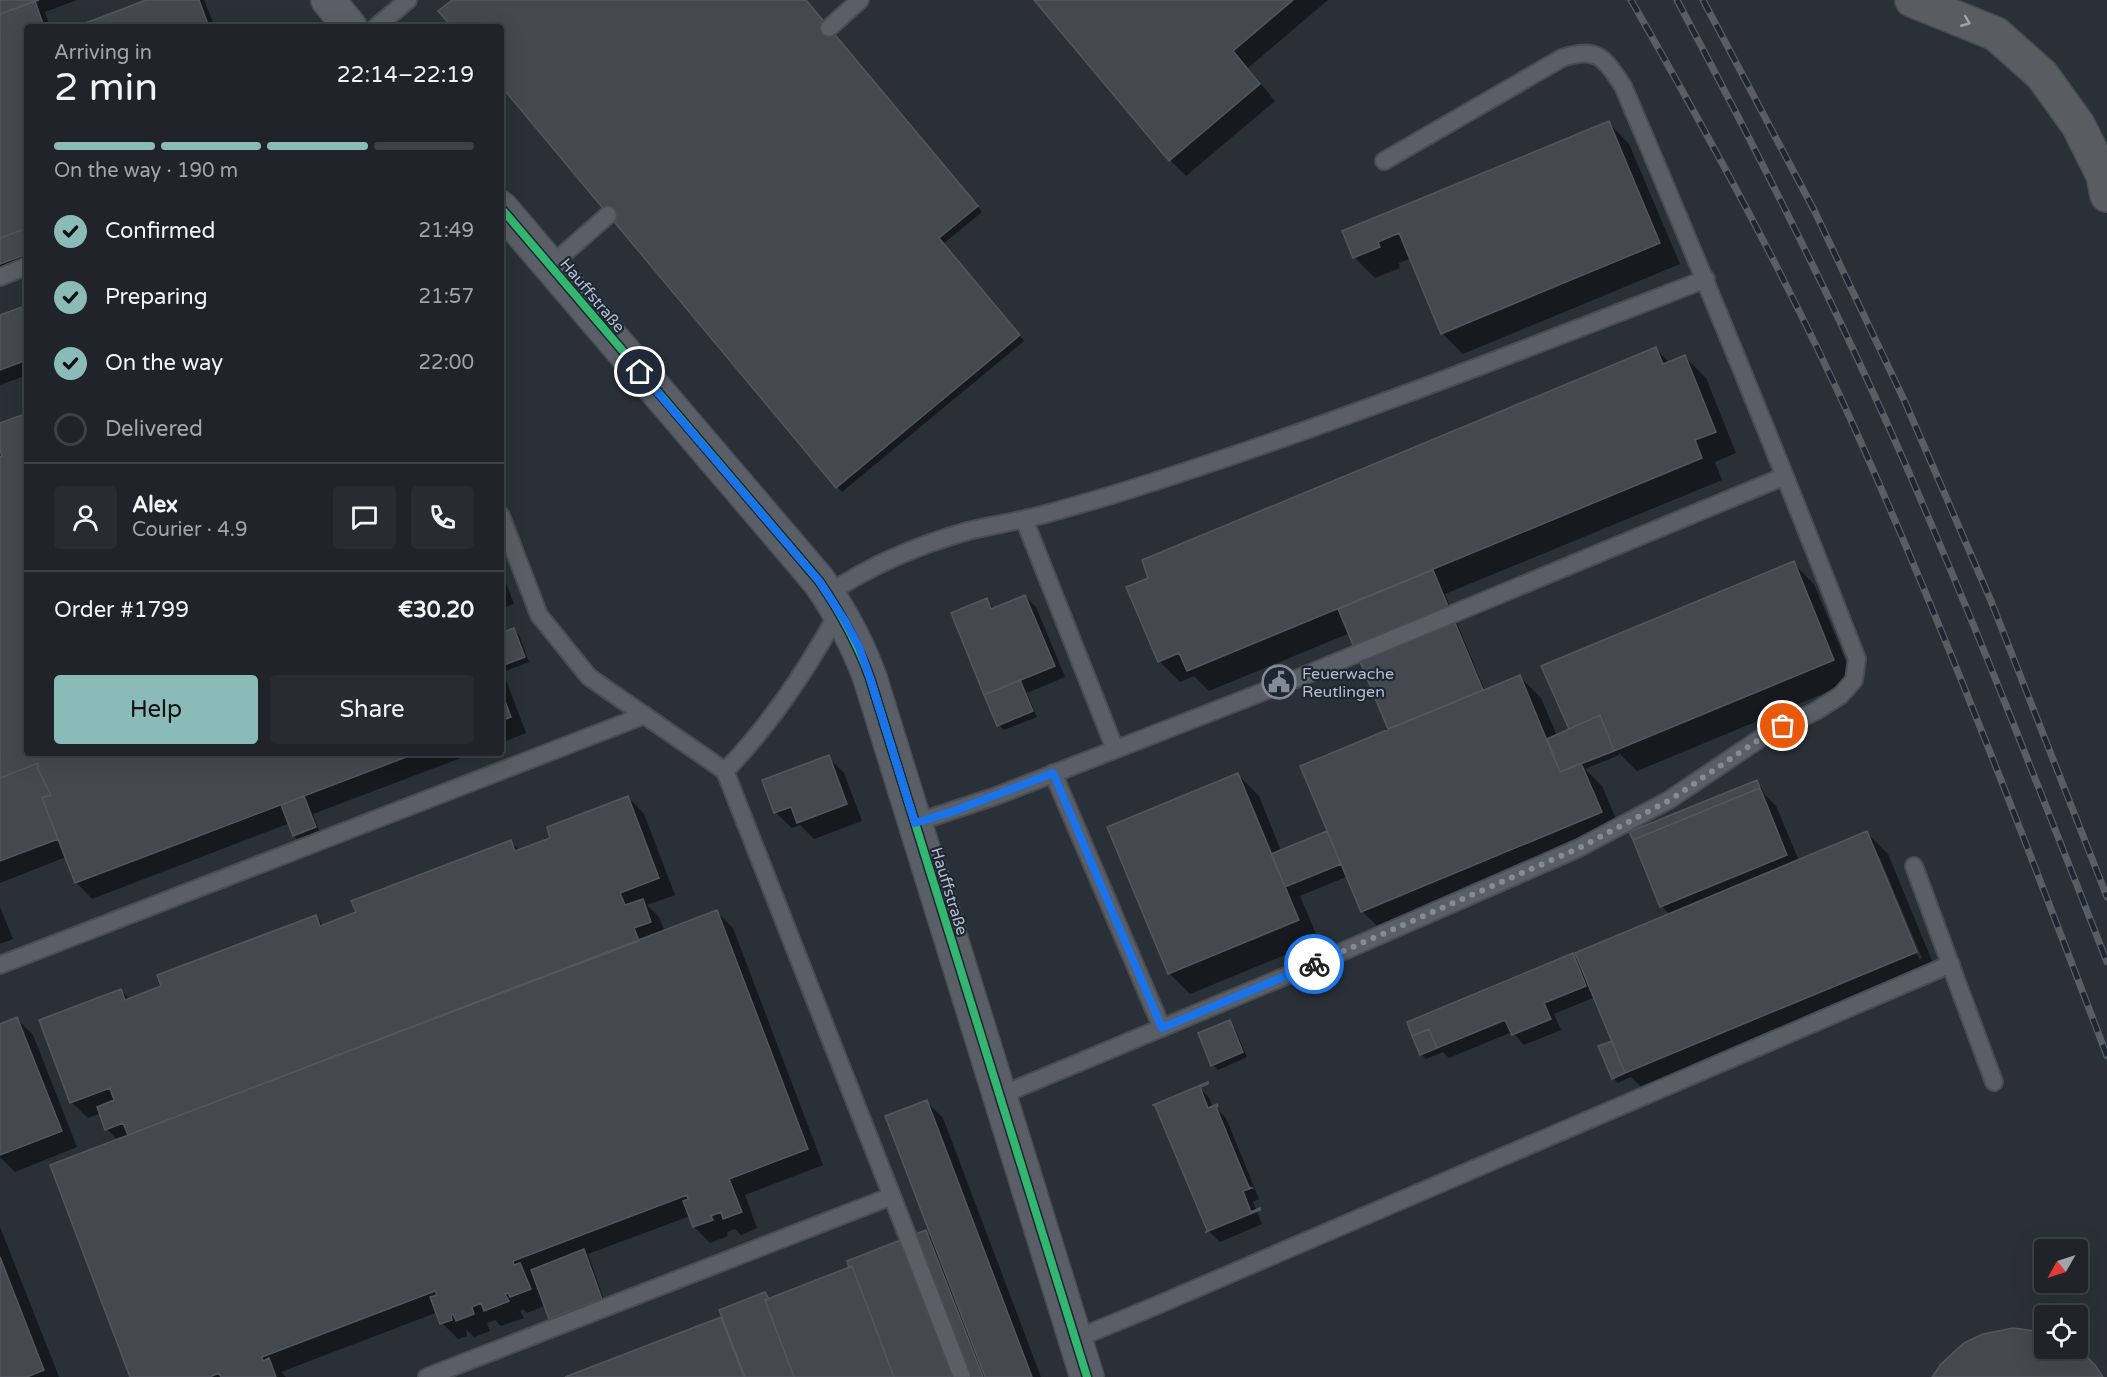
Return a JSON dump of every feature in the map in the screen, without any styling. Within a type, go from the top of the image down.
[{"type":"highway","points":[[1912,0],[1996,34],[2043,75],[2078,125],[2103,176],[2107,195]]},
{"type":"street","points":[[328,0],[348,24]]},
{"type":"street","name":"Hauffstraße","points":[[504,212],[819,581],[859,647],[1087,1377]]},
{"type":"lane","points":[[380,24],[408,0]]},
{"type":"lane","points":[[829,28],[860,0]]},
{"type":"lane","points":[[999,1096],[1312,965],[1579,848],[1670,800],[1767,734],[1816,711],[1841,695],[1854,680],[1857,658],[1785,476],[1706,279],[1623,86],[1607,63],[1596,54],[1573,54],[1562,58],[1384,161]]},
{"type":"lane","points":[[550,266],[608,215]]},
{"type":"lane","points":[[0,277],[24,267]]},
{"type":"lane","points":[[726,771],[754,741],[814,658],[833,603],[871,568],[919,546],[1128,490],[1297,433],[1450,379],[1706,279]]},
{"type":"lane","points":[[915,823],[954,811],[1296,679],[1785,476]]},
{"type":"lane","points":[[1024,519],[1115,749]]},
{"type":"lane","points":[[504,524],[539,615],[589,677],[726,771],[962,1377]]},
{"type":"lane","points":[[0,965],[645,715]]},
{"type":"lane","points":[[1053,773],[1162,1028]]},
{"type":"lane","points":[[1914,866],[1994,1082]]},
{"type":"lane","points":[[1075,1339],[1951,964]]},
{"type":"lane","points":[[427,1377],[892,1196]]},
{"type":"building","points":[[0,0],[39,0],[0,14]]},
{"type":"building","points":[[146,0],[199,0],[208,24],[83,24]]},
{"type":"building","points":[[452,0],[806,0],[978,206],[939,238],[1020,335],[836,488],[504,90],[504,24],[449,24],[438,11]]},
{"type":"building","points":[[1034,0],[1293,0],[1233,51],[1260,84],[1169,161]]},
{"type":"building","points":[[35,1],[43,24],[24,24],[24,229],[0,238],[0,14]]},
{"type":"building","points":[[1609,121],[1660,243],[1441,334],[1399,233],[1378,242],[1380,247],[1353,258],[1342,231]]},
{"type":"building","points":[[24,229],[24,255],[0,264],[0,238]]},
{"type":"building","points":[[24,306],[24,361],[0,370],[0,315]]},
{"type":"building","points":[[1656,347],[1663,364],[1685,355],[1716,432],[1695,440],[1702,458],[1187,671],[1179,653],[1158,662],[1126,587],[1148,578],[1142,560]]},
{"type":"building","points":[[24,414],[24,756],[409,756],[75,883],[42,798],[51,795],[37,767],[38,763],[0,778],[0,457],[2,456],[0,423]]},
{"type":"building","points":[[1794,561],[1834,660],[1614,751],[1600,715],[1569,729],[1541,666]]},
{"type":"building","points":[[1433,570],[1483,690],[1388,729],[1338,609]]},
{"type":"building","points":[[1025,595],[1055,666],[984,695],[951,613],[987,598],[991,609]]},
{"type":"building","points":[[514,628],[525,657],[504,665],[504,632]]},
{"type":"building","points":[[1520,675],[1560,772],[1581,763],[1602,812],[1361,912],[1300,766]]},
{"type":"building","points":[[1020,680],[1033,711],[997,726],[984,695]]},
{"type":"building","points":[[504,699],[511,717],[504,720]]},
{"type":"building","points":[[1600,715],[1614,751],[1560,772],[1547,739]]},
{"type":"building","points":[[829,755],[847,804],[797,823],[791,807],[774,813],[762,780]]},
{"type":"building","points":[[38,763],[37,767],[51,795],[42,798],[58,839],[0,861],[0,778]]},
{"type":"building","points":[[1238,773],[1299,920],[1168,974],[1107,827]]},
{"type":"building","points":[[1757,780],[1760,788],[1633,840],[1629,832]]},
{"type":"building","points":[[1760,788],[1787,855],[1660,907],[1633,840]]},
{"type":"building","points":[[304,796],[316,827],[293,836],[281,805]]},
{"type":"building","points":[[628,796],[659,878],[620,893],[625,905],[643,899],[651,922],[634,928],[639,941],[128,1135],[123,1123],[105,1130],[97,1107],[114,1100],[110,1088],[70,1103],[39,1020],[121,989],[125,1000],[161,986],[157,975],[316,915],[320,926],[356,912],[351,901],[511,840],[515,851],[550,838],[547,827]]},
{"type":"building","points":[[1327,831],[1341,864],[1285,887],[1271,854]]},
{"type":"building","points":[[1867,831],[1917,952],[1625,1073],[1575,953]]},
{"type":"building","points":[[717,910],[808,1149],[729,1179],[742,1212],[723,1219],[721,1212],[711,1216],[713,1220],[693,1227],[683,1201],[688,1199],[687,1195],[513,1261],[514,1265],[520,1263],[531,1289],[510,1297],[508,1293],[505,1294],[509,1301],[484,1311],[481,1303],[472,1307],[474,1314],[456,1321],[453,1314],[451,1315],[452,1320],[440,1324],[430,1297],[437,1295],[435,1291],[262,1357],[263,1361],[269,1358],[276,1377],[221,1377],[219,1373],[210,1377],[130,1377],[50,1165]]},
{"type":"building","points":[[1573,953],[1586,986],[1544,1003],[1551,1019],[1512,1035],[1505,1020],[1437,1048],[1429,1029],[1412,1036],[1407,1022]]},
{"type":"building","points":[[17,1017],[62,1131],[0,1155],[0,1024]]},
{"type":"building","points":[[1230,1020],[1243,1052],[1211,1066],[1198,1033]]},
{"type":"building","points":[[1429,1029],[1437,1048],[1420,1055],[1412,1036]]},
{"type":"building","points":[[1612,1041],[1625,1073],[1612,1079],[1598,1046]]},
{"type":"building","points":[[1208,1082],[1200,1087],[1208,1108],[1217,1104],[1216,1107],[1249,1187],[1252,1188],[1243,1191],[1251,1212],[1260,1208],[1260,1210],[1206,1232],[1153,1105]]},
{"type":"building","points":[[927,1100],[1032,1377],[985,1377],[885,1116]]},
{"type":"building","points":[[926,1230],[983,1377],[894,1377],[852,1266],[849,1268],[847,1261]]},
{"type":"building","points":[[584,1249],[602,1299],[549,1319],[531,1270]]},
{"type":"building","points":[[0,1257],[44,1370],[27,1377],[0,1377]]},
{"type":"building","points":[[852,1266],[894,1377],[794,1377],[765,1300]]},
{"type":"building","points":[[765,1292],[769,1299],[765,1300],[794,1377],[745,1377],[719,1310]]},
{"type":"building","points":[[721,1317],[744,1377],[565,1377]]},
{"type":"building","points":[[2013,1328],[2034,1331],[2034,1359],[2088,1358],[2103,1377],[1932,1377],[1941,1364],[1964,1343],[1983,1334]]},
{"type":"railway","points":[[1631,0],[1748,212],[1830,374],[1855,429],[1954,662],[2107,1056]]},
{"type":"railway","points":[[1677,0],[1809,257],[1871,387],[1998,685],[2107,962]]},
{"type":"railway","points":[[1703,0],[1814,210],[1905,402],[1991,601],[2107,897]]},
{"type":"cycle path","points":[[504,212],[819,581],[854,640],[870,678],[1087,1377]]},
{"type":"way so far","points":[[1314,964],[1579,848],[1670,800],[1739,752],[1783,726]]},
{"type":"place","name":"Feuerwache Reutlingen","points":[[1279,682]]},
{"type":"route","points":[[640,372],[819,581],[845,621],[859,647],[870,678],[915,823],[996,796],[1053,773],[1162,1028],[1314,964]]}]
